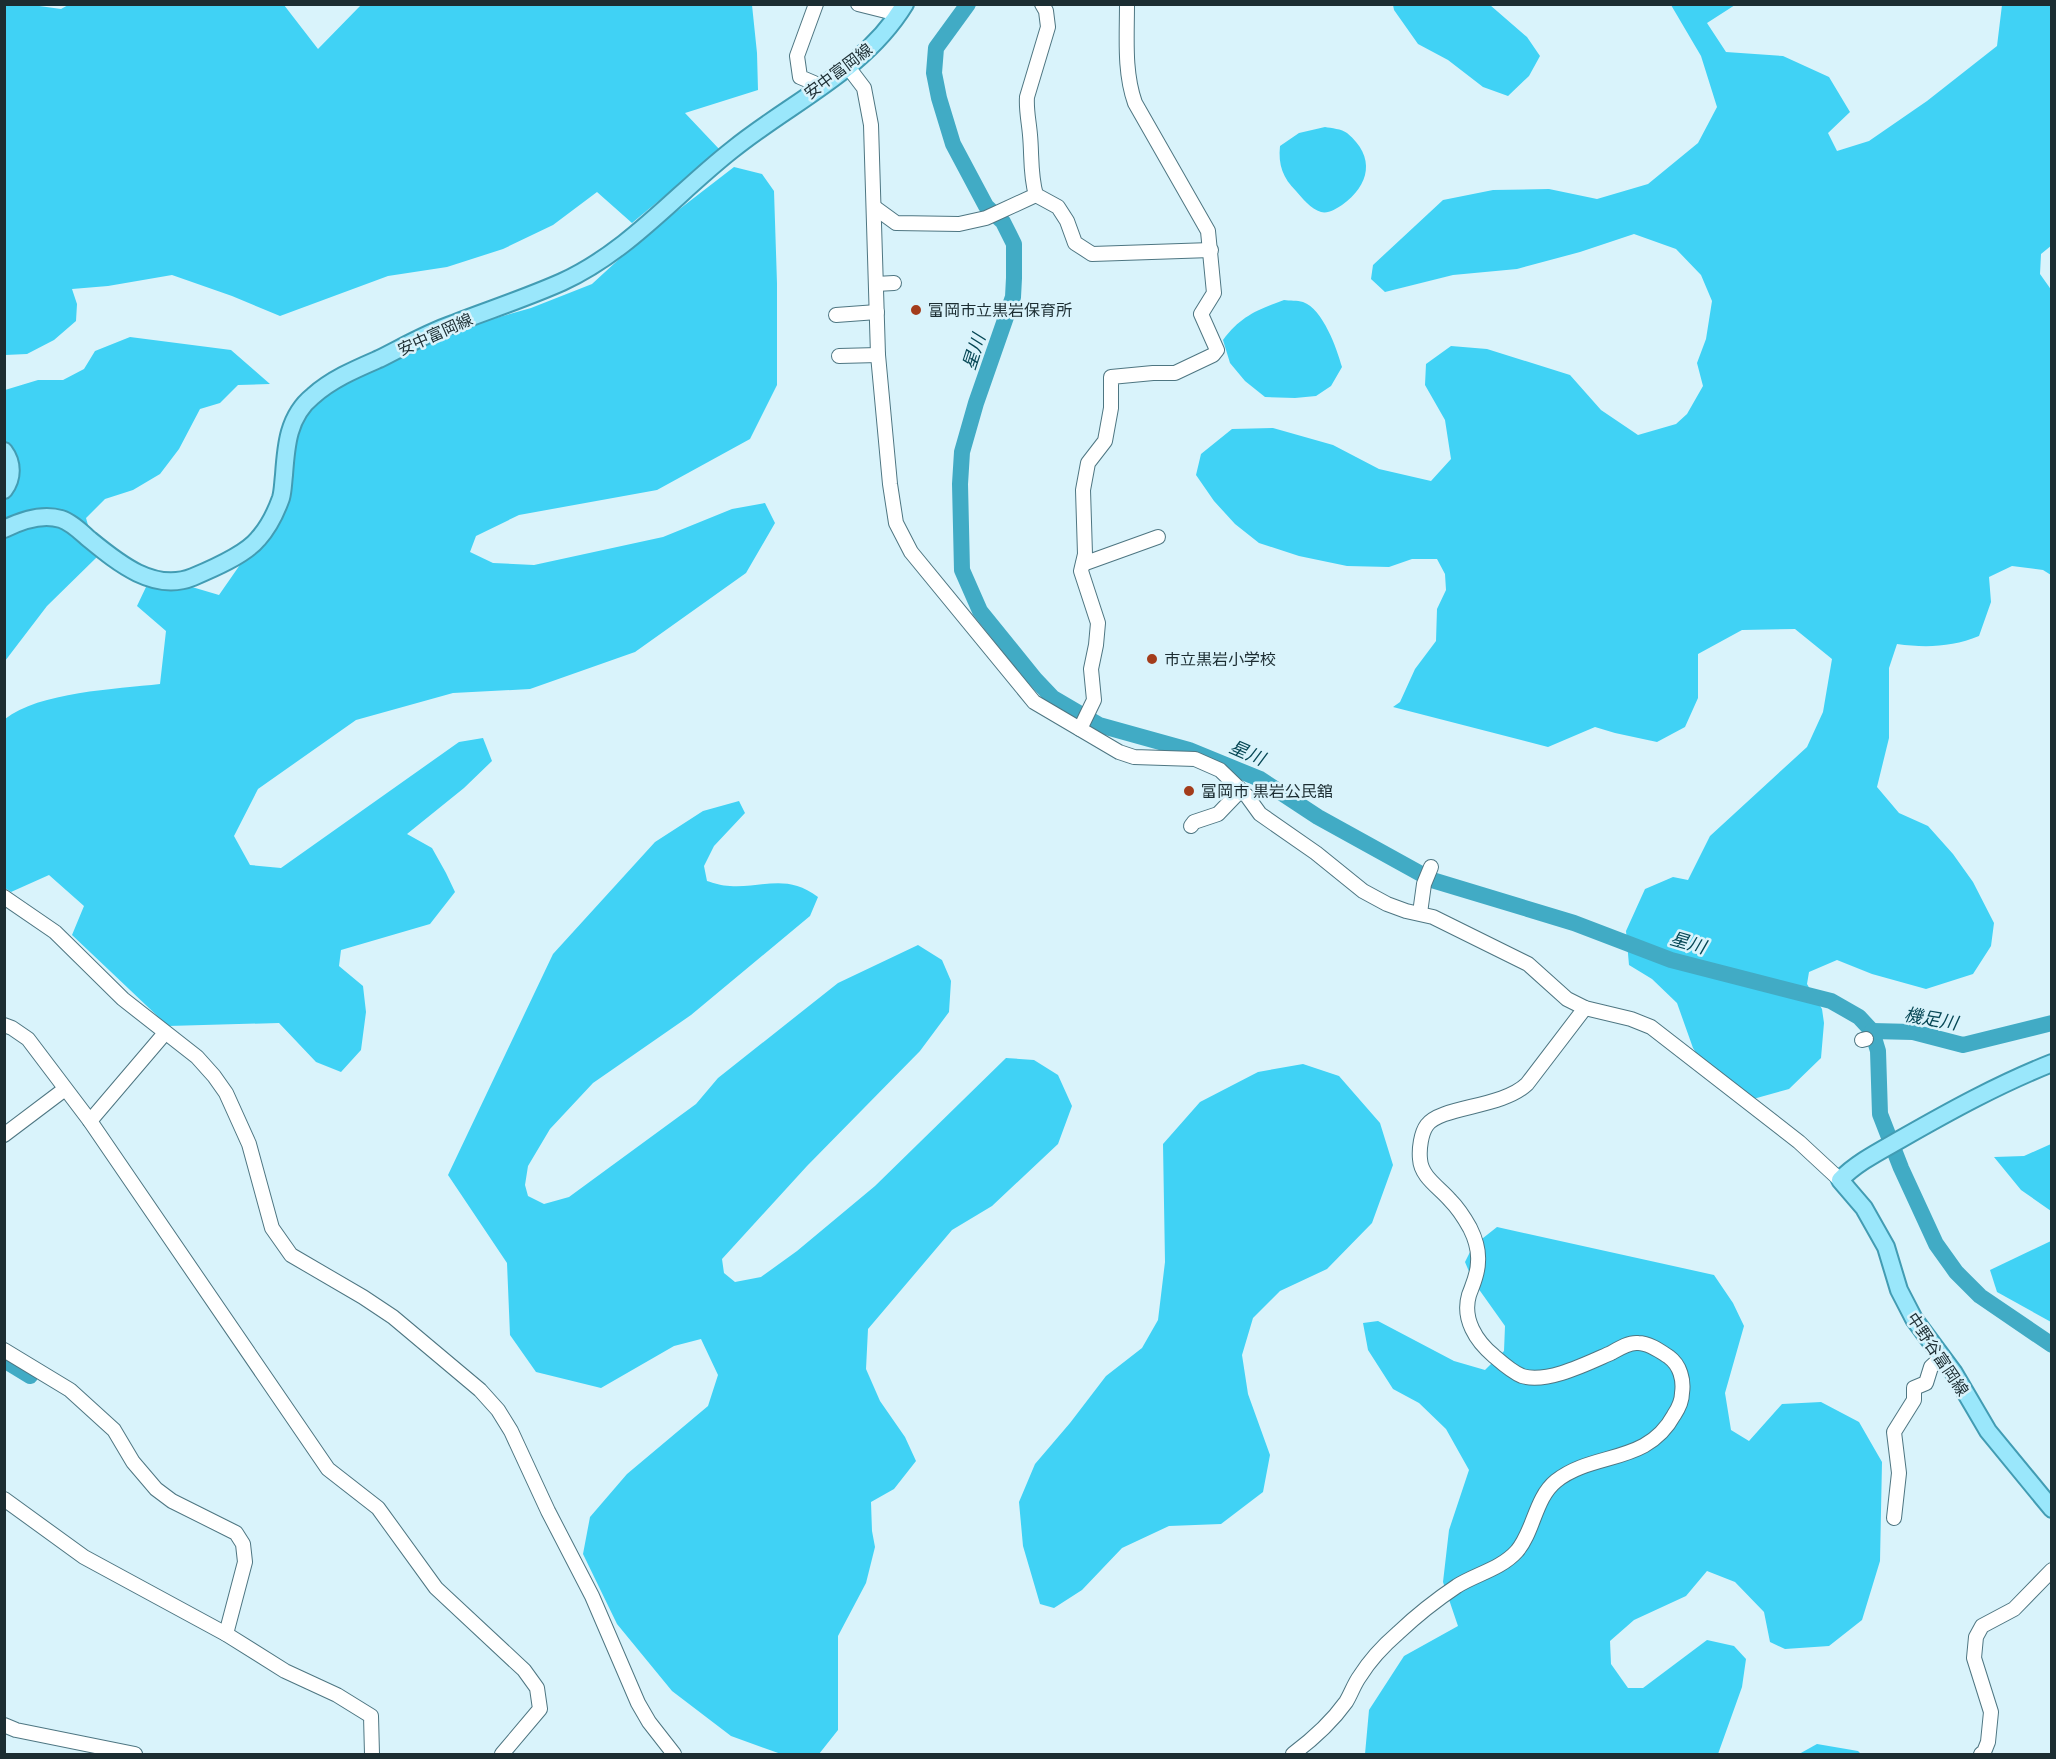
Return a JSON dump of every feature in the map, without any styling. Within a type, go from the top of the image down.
[{"type":"main road","name":"安中富岡線","points":[[4,529],[26,519],[60,519],[75,527],[111,557],[152,580],[190,578],[240,554],[257,541],[282,496],[290,428],[298,411],[311,397],[338,378],[449,325],[518,300],[589,268],[628,241],[747,138],[848,68],[878,42],[902,9]]},
{"type":"main road","points":[[4,451],[10,460],[11,469],[4,490]]},
{"type":"main road","points":[[1840,1180],[1848,1172],[1882,1150],[1961,1104],[2011,1079],[2052,1063]]},
{"type":"main road","name":"中野谷富岡線","points":[[1840,1180],[1864,1209],[1886,1247],[1906,1305],[1914,1319],[1943,1356],[1988,1431],[2052,1509]]},
{"type":"street","points":[[816,4],[796,56],[800,77],[821,86]]},
{"type":"street","points":[[1042,4],[1046,11],[1048,27],[1026,106],[1030,133],[1032,180],[1036,195],[1058,207],[1067,221],[1075,243],[1092,254],[1211,250]]},
{"type":"street","points":[[1080,727],[1094,700],[1091,669],[1098,623],[1081,571],[1084,554],[1083,490],[1088,463],[1105,441],[1112,408],[1111,378],[1175,373],[1213,355],[1216,350],[1202,314],[1214,293],[1208,231],[1141,113],[1130,87],[1127,4]]},
{"type":"street","points":[[866,6],[902,9]]},
{"type":"street","points":[[848,68],[864,88],[869,111],[878,355],[896,523],[911,552],[1034,702],[1119,752],[1134,757],[1195,759],[1220,770],[1260,814],[1363,891],[1387,904],[1433,916],[1528,964],[1567,999],[1585,1008],[1631,1019],[1651,1027],[1799,1142],[1840,1180]]},
{"type":"street","points":[[874,207],[896,223],[959,224],[986,219],[1036,195]]},
{"type":"street","points":[[876,284],[894,283]]},
{"type":"street","points":[[836,315],[877,312]]},
{"type":"street","points":[[839,356],[878,355]]},
{"type":"street","points":[[1083,564],[1158,537]]},
{"type":"street","points":[[1191,826],[1194,822],[1218,814],[1240,790]]},
{"type":"street","points":[[1420,913],[1424,884],[1431,867]]},
{"type":"street","points":[[4,897],[56,932],[123,999],[197,1057],[226,1093],[249,1144],[272,1228],[291,1255],[363,1296],[393,1317],[480,1390],[498,1410],[511,1431],[548,1511],[592,1596],[638,1703],[674,1755]]},
{"type":"street","points":[[1293,1755],[1323,1731],[1347,1701],[1358,1678],[1376,1654],[1397,1633],[1459,1585],[1502,1564],[1515,1554],[1526,1540],[1549,1488],[1557,1480],[1573,1471],[1638,1449],[1656,1438],[1668,1426],[1677,1410],[1683,1394],[1682,1376],[1675,1362],[1652,1347],[1637,1342],[1566,1371],[1540,1377],[1522,1376],[1487,1350],[1472,1330],[1467,1314],[1468,1299],[1479,1258],[1474,1238],[1468,1224],[1450,1199],[1428,1178],[1420,1161],[1422,1138],[1427,1124],[1440,1116],[1502,1100],[1519,1092],[1585,1008]]},
{"type":"street","points":[[4,1025],[28,1039],[90,1121],[328,1469],[378,1508],[436,1588],[524,1670],[537,1688],[540,1709],[502,1755]]},
{"type":"street","points":[[90,1121],[165,1033]]},
{"type":"street","points":[[4,1135],[65,1089]]},
{"type":"street","points":[[4,1350],[70,1390],[114,1430],[133,1462],[156,1489],[172,1501],[236,1533],[243,1544],[245,1562],[226,1634]]},
{"type":"street","points":[[1894,1518],[1899,1473],[1894,1432],[1914,1400],[1914,1388],[1926,1383],[1931,1367],[1943,1356]]},
{"type":"street","points":[[4,1498],[84,1557],[226,1634],[285,1671],[338,1695],[371,1716],[372,1755]]},
{"type":"street","points":[[1981,1755],[1988,1742],[1991,1712],[1974,1658],[1976,1637],[1982,1626],[2014,1609],[2052,1570]]},
{"type":"street","points":[[4,1725],[16,1730],[135,1755]]},
{"type":"shaded area","points":[[70,4],[284,5],[318,49],[361,5],[752,5],[758,90],[685,113],[720,150],[632,223],[597,192],[553,225],[503,249],[447,267],[388,276],[280,316],[172,275],[108,286],[72,289],[77,304],[76,321],[54,340],[27,354],[5,355],[5,5],[32,5],[61,9]]},
{"type":"shaded area","points":[[1393,5],[1490,5],[1527,37],[1540,56],[1529,76],[1508,96],[1483,87],[1448,60],[1418,44],[1394,10]]},
{"type":"shaded area","points":[[1671,5],[1735,5],[1707,23],[1726,52],[1783,56],[1829,77],[1850,112],[1828,133],[1837,151],[1869,141],[1927,101],[1997,46],[2002,5],[2051,5],[2052,245],[2041,254],[2040,274],[2052,291],[2051,575],[2043,570],[2012,566],[1989,577],[1991,602],[1979,636],[1939,646],[1897,644],[1889,668],[1889,738],[1877,787],[1899,813],[1928,826],[1953,854],[1973,882],[1994,923],[1991,946],[1973,974],[1926,989],[1872,974],[1837,960],[1809,972],[1807,984],[1822,1009],[1824,1023],[1821,1058],[1789,1089],[1746,1101],[1717,1086],[1693,1048],[1677,1003],[1652,979],[1629,965],[1626,931],[1645,889],[1673,877],[1688,880],[1710,836],[1807,747],[1823,712],[1832,659],[1795,629],[1742,630],[1698,654],[1698,698],[1685,727],[1657,742],[1595,727],[1548,747],[1393,707],[1400,702],[1415,669],[1436,641],[1437,609],[1446,590],[1445,574],[1437,559],[1412,559],[1389,567],[1347,566],[1299,556],[1259,543],[1235,524],[1214,501],[1196,475],[1201,454],[1232,429],[1273,428],[1333,445],[1379,469],[1431,481],[1451,459],[1445,420],[1425,385],[1426,364],[1451,346],[1487,349],[1570,375],[1601,410],[1638,435],[1676,424],[1687,414],[1703,386],[1697,363],[1706,339],[1712,301],[1701,275],[1676,249],[1634,234],[1517,269],[1453,275],[1385,292],[1371,279],[1373,265],[1443,200],[1493,190],[1549,189],[1597,199],[1648,184],[1698,143],[1717,107],[1701,56]]},
{"type":"shaded area","points":[[1325,127],[1345,132],[1356,142],[1366,161],[1364,180],[1359,189],[1342,205],[1329,212],[1317,211],[1301,197],[1282,171],[1280,153],[1280,146],[1299,133]]},
{"type":"shaded area","points":[[734,167],[762,174],[774,191],[777,385],[750,439],[657,490],[519,515],[476,536],[470,552],[493,563],[534,565],[663,537],[732,509],[765,503],[775,523],[746,573],[635,652],[530,689],[453,693],[356,720],[258,789],[234,836],[250,865],[281,868],[459,742],[483,738],[492,761],[464,788],[407,834],[432,848],[455,892],[430,924],[341,950],[339,966],[363,986],[366,1012],[361,1050],[341,1072],[316,1062],[279,1023],[168,1026],[72,935],[84,906],[49,875],[11,892],[5,888],[5,719],[20,710],[57,697],[160,684],[166,631],[137,606],[146,587],[172,589],[192,587],[219,595],[244,559],[261,545],[304,415],[340,383],[450,331],[531,308],[592,284],[642,238]]},
{"type":"shaded area","points":[[1284,300],[1303,302],[1317,313],[1333,340],[1340,359],[1342,367],[1331,386],[1316,396],[1265,397],[1245,381],[1230,363],[1223,340],[1236,325],[1250,315]]},
{"type":"shaded area","points":[[130,337],[231,350],[270,384],[238,385],[220,403],[200,409],[179,449],[160,474],[133,490],[105,499],[86,518],[97,557],[47,606],[5,661],[5,390],[38,380],[63,380],[84,369],[95,351]]},
{"type":"shaded area","points":[[739,801],[745,813],[714,846],[704,866],[707,881],[727,886],[775,883],[796,885],[818,897],[810,916],[691,1015],[593,1083],[550,1129],[528,1166],[525,1185],[528,1196],[544,1204],[569,1197],[696,1104],[718,1078],[838,983],[918,945],[942,960],[951,981],[949,1012],[920,1051],[807,1166],[722,1259],[724,1273],[735,1282],[761,1277],[797,1251],[875,1186],[1006,1058],[1034,1060],[1058,1075],[1072,1106],[1058,1144],[992,1206],[952,1230],[868,1329],[866,1369],[880,1401],[905,1437],[916,1461],[894,1489],[871,1502],[875,1547],[866,1583],[838,1636],[838,1730],[819,1754],[781,1754],[731,1736],[672,1691],[617,1624],[583,1554],[590,1517],[627,1474],[708,1406],[718,1375],[701,1339],[674,1346],[601,1388],[536,1372],[510,1335],[507,1263],[448,1175],[553,954],[655,842],[703,811]]},
{"type":"shaded area","points":[[1303,1064],[1339,1076],[1380,1123],[1393,1165],[1372,1223],[1327,1269],[1280,1291],[1253,1318],[1242,1355],[1248,1394],[1270,1455],[1263,1492],[1221,1524],[1169,1526],[1122,1548],[1082,1590],[1054,1608],[1040,1604],[1023,1546],[1019,1502],[1035,1464],[1106,1376],[1142,1348],[1158,1320],[1165,1262],[1163,1144],[1200,1102],[1258,1072]]},
{"type":"shaded area","points":[[2051,1144],[2051,1211],[2021,1190],[1994,1157],[2024,1156]]},
{"type":"shaded area","points":[[1497,1227],[1714,1275],[1733,1303],[1744,1326],[1725,1393],[1731,1430],[1749,1441],[1782,1404],[1821,1402],[1859,1422],[1882,1462],[1880,1561],[1862,1620],[1829,1646],[1785,1649],[1770,1642],[1764,1612],[1735,1582],[1707,1571],[1686,1596],[1634,1620],[1610,1641],[1611,1664],[1628,1688],[1643,1688],[1707,1640],[1734,1646],[1746,1659],[1742,1687],[1718,1754],[1365,1754],[1369,1710],[1404,1656],[1458,1626],[1443,1582],[1449,1530],[1469,1470],[1446,1429],[1419,1403],[1393,1389],[1368,1350],[1363,1323],[1378,1321],[1454,1361],[1485,1370],[1504,1351],[1505,1326],[1473,1281],[1465,1262],[1473,1246]]},
{"type":"shaded area","points":[[2051,1241],[2051,1322],[1997,1292],[1990,1270]]},
{"type":"shaded area","points":[[1817,1744],[1858,1751],[1861,1754],[1799,1754]]},
{"type":"waterway","name":"星川","points":[[968,4],[936,48],[934,73],[953,144],[986,206],[1003,222],[1014,244],[1013,297],[976,403],[962,452],[960,484],[962,570],[980,611],[1053,698],[1099,725],[1189,750],[1260,779],[1318,817],[1432,880],[1574,923],[1671,960],[1831,1001],[1859,1017],[1872,1031],[1878,1051],[1880,1114],[1901,1168],[1936,1244],[1956,1272],[1980,1296],[2052,1345]]},
{"type":"waterway","name":"機足川","points":[[1872,1031],[1913,1032],[1963,1045],[2052,1023]]},
{"type":"waterway","points":[[4,1360],[30,1376]]},
{"type":"place","name":"富岡市立黒岩保育所","points":[[916,310]]},
{"type":"place","name":"市立黒岩小学校","points":[[1152,659]]},
{"type":"place","name":"富岡市 黒岩公民舘","points":[[1189,791]]}]
